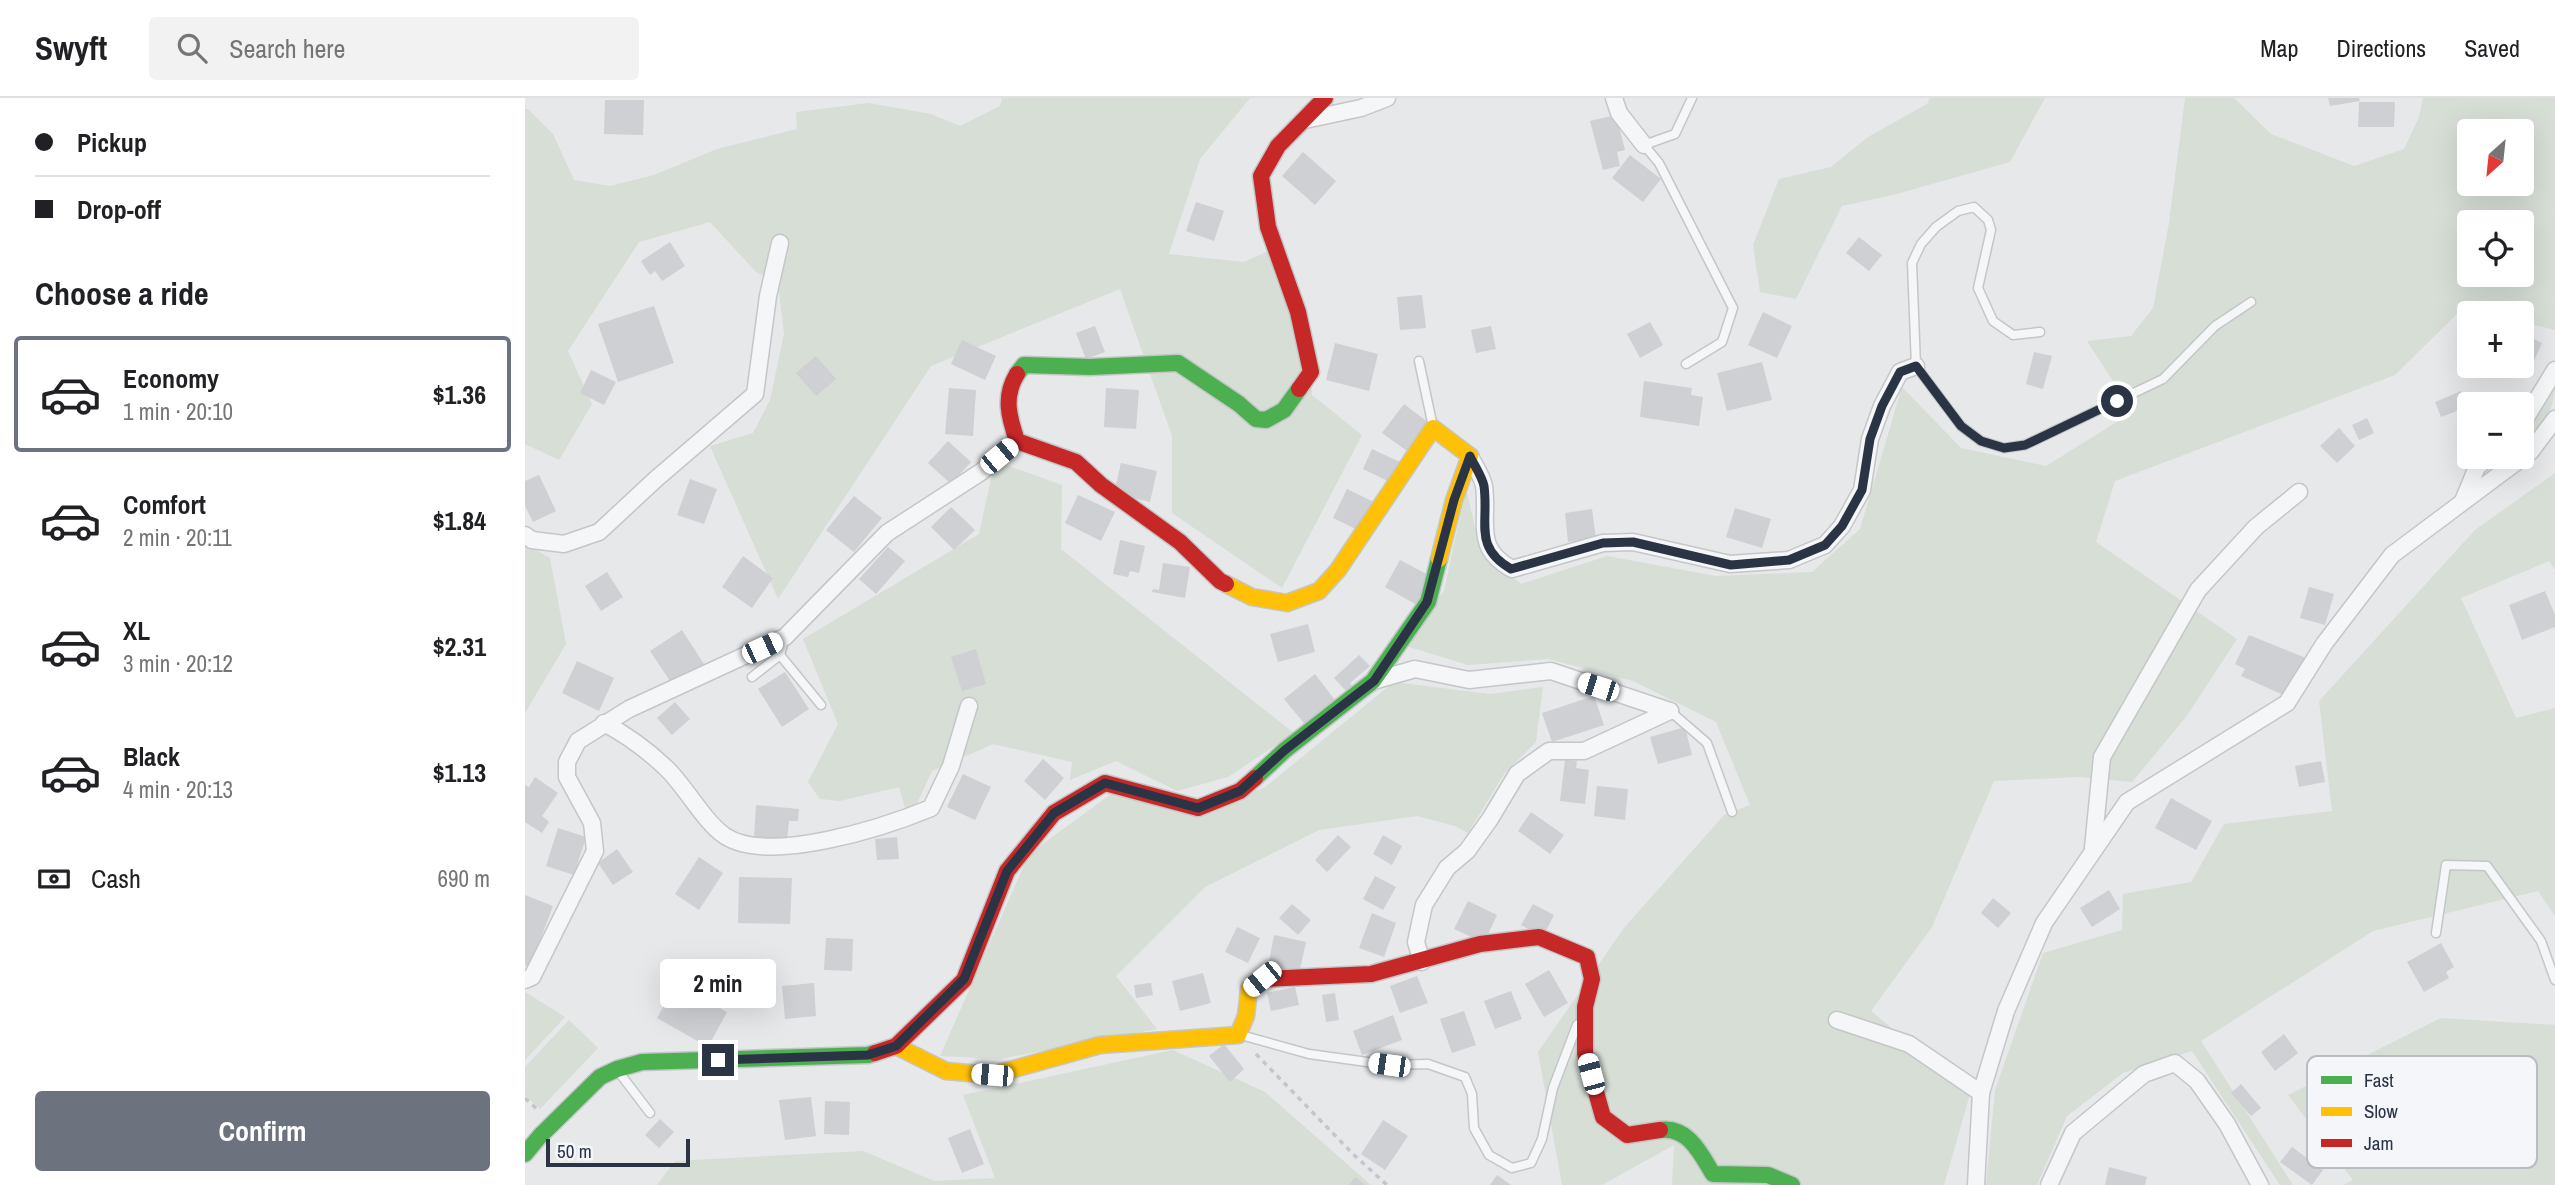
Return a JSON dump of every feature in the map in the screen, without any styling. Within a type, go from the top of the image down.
[{"type":"street","points":[[1325,98],[1278,146],[1261,176],[1268,227],[1298,312],[1311,372],[1284,410],[1266,421],[1256,419],[1239,404],[1178,363],[1090,367],[1024,365],[1013,377],[1005,409],[1017,441],[1076,462],[1101,485],[1180,542],[1220,581],[1252,597],[1287,603],[1319,591],[1338,570],[1433,428],[1470,456],[1484,483],[1487,545],[1495,559],[1511,569],[1603,543],[1633,542],[1731,565],[1789,560],[1825,545],[1842,526],[1862,490],[1870,439],[1882,406],[1900,372],[1916,366]]},
{"type":"street","points":[[1303,120],[1361,108],[1387,98]]},
{"type":"street","points":[[1614,98],[1619,113],[1644,145]]},
{"type":"street","points":[[525,535],[532,540],[564,544],[599,533],[656,479],[755,394],[768,296],[780,243]]},
{"type":"street","points":[[2534,404],[2555,370]]},
{"type":"street","points":[[1976,1185],[1980,1093],[2006,1011],[2044,923],[2127,802],[2287,703],[2324,644],[2392,555],[2531,451],[2555,419]]},
{"type":"street","points":[[525,980],[532,976],[595,851],[592,823],[567,777],[567,762],[578,741],[629,709],[785,637],[887,533],[981,472],[1017,441]]},
{"type":"street","points":[[525,1154],[600,1077],[617,1069],[642,1062],[868,1055],[896,1046],[964,979],[1007,871],[1054,813],[1105,783],[1198,808],[1240,791],[1285,750],[1374,681],[1427,602],[1454,500],[1470,456]]},
{"type":"street","points":[[2462,503],[2476,469]]},
{"type":"street","points":[[2093,850],[2102,757],[2198,590],[2256,527],[2299,492]]},
{"type":"street","points":[[1374,681],[1415,669],[1469,680],[1551,671],[1670,711]]},
{"type":"street","points":[[604,723],[666,767],[696,806],[725,836],[757,848],[829,839],[889,825],[931,808],[951,766],[969,706]]},
{"type":"street","points":[[1422,962],[1416,942],[1424,905],[1447,869],[1467,851],[1517,774],[1549,751],[1584,751],[1670,711]]},
{"type":"street","points":[[896,1046],[946,1071],[992,1075],[1100,1045],[1238,1035],[1246,1016],[1249,989],[1262,979],[1371,974],[1480,944],[1539,937],[1587,957],[1592,979],[1584,1007],[1585,1053],[1603,1117],[1627,1135],[1668,1129],[1695,1142],[1713,1174],[1768,1175],[1792,1185]]},
{"type":"street","points":[[1837,1020],[1909,1044],[1980,1093]]},
{"type":"street","points":[[2049,1185],[2073,1133],[2144,1074],[2175,1063],[2197,1081],[2227,1124],[2260,1185]]},
{"type":"lane","points":[[1686,364],[1721,342],[1733,308],[1659,163],[1644,145],[1675,134],[1692,98]]},
{"type":"lane","points":[[2040,332],[2013,335],[1993,321],[1978,288],[1991,230],[1988,220],[1975,207],[1958,211],[1936,227],[1921,244],[1912,263],[1916,366],[1961,426],[1981,441],[2004,448],[2025,445],[2163,379],[2215,326],[2251,302]]},
{"type":"lane","points":[[1419,361],[1433,428]]},
{"type":"lane","points":[[752,677],[780,655],[785,637]]},
{"type":"lane","points":[[780,655],[821,705]]},
{"type":"lane","points":[[1670,711],[1707,743],[1732,812]]},
{"type":"lane","points":[[2436,933],[2446,865],[2487,866],[2541,942],[2555,980]]},
{"type":"lane","points":[[1238,1035],[1309,1054],[1389,1065],[1427,1064],[1465,1077],[1472,1094],[1474,1128],[1489,1155],[1512,1168],[1531,1163],[1542,1139],[1553,1088],[1584,1007]]},
{"type":"lane","points":[[617,1069],[650,1113]]},
{"type":"path","points":[[1238,1035],[1353,1154],[1387,1185]]},
{"type":"path","points":[[525,1098],[542,1114]]},
{"type":"shaded area","points":[[1002,98],[1250,98],[1200,159],[1169,254],[1244,262],[1273,249],[1307,322],[1312,395],[1362,435],[1282,588],[1172,513],[1172,436],[1120,289],[931,366],[778,599],[710,446],[753,433],[770,400],[784,334],[778,283],[756,272],[710,222],[639,242],[568,351],[592,404],[559,460],[525,444],[525,109],[553,134],[574,180],[610,186],[654,175],[717,149],[797,129],[796,112],[869,103],[931,114],[960,126],[1000,106]]},
{"type":"shaded area","points":[[1930,98],[2045,98],[2010,162],[1893,195],[1842,206],[1796,299],[1760,292],[1753,245],[1779,179],[1831,167],[1868,137],[1927,104]]},
{"type":"shaded area","points":[[2185,98],[2234,98],[2271,134],[2354,166],[2404,149],[2419,117],[2423,98],[2555,98],[2555,330],[2534,325],[2534,301],[2457,301],[2457,314],[2395,375],[2115,481],[2096,542],[2237,639],[2186,717],[2132,782],[2079,777],[1994,781],[1932,927],[1871,1011],[1970,1094],[1944,1185],[1672,1185],[1674,1145],[1602,1185],[1562,1185],[1538,1052],[1624,928],[1724,815],[1750,805],[1716,722],[1633,681],[1548,659],[1468,665],[1403,645],[1444,591],[1466,488],[1480,549],[1521,584],[1607,556],[1716,576],[1812,572],[1860,529],[1902,387],[1961,448],[2046,466],[2133,412],[2087,341],[2131,336],[2153,308],[2169,223]]},
{"type":"shaded area","points":[[2555,387],[2552,404],[2534,433],[2534,418]]},
{"type":"shaded area","points":[[995,461],[1062,485],[1061,549],[1294,733],[1228,777],[1177,791],[1116,761],[1070,780],[1072,762],[993,744],[932,771],[909,821],[899,787],[840,801],[820,799],[808,782],[838,724],[803,639],[979,534]]},
{"type":"shaded area","points":[[2555,473],[2555,570],[2549,561],[2461,598],[2516,718],[2555,708],[2555,916],[2538,891],[2373,931],[2201,1041],[2293,1185],[2280,1185],[2192,1051],[2123,1073],[2067,1116],[2037,1185],[1986,1185],[1995,1090],[2043,953],[2122,930],[2123,894],[2191,882],[2224,824],[2332,811],[2319,701],[2475,530]]},
{"type":"shaded area","points":[[525,544],[550,558],[566,644],[525,713]]},
{"type":"shaded area","points":[[1394,682],[1490,694],[1543,687],[1536,742],[1504,774],[1468,833],[1455,826],[1417,816],[1319,830],[1205,887],[1116,976],[1157,1029],[1000,1059],[940,1056],[1029,854],[1111,794],[1186,814],[1264,788]]},
{"type":"shaded area","points":[[525,992],[565,1017],[525,1060]]},
{"type":"shaded area","points":[[2441,1018],[2555,1025],[2555,1185],[2344,1185],[2353,1180],[2344,1168],[2537,1168],[2537,1056],[2365,1056]]},
{"type":"shaded area","points":[[569,1020],[598,1048],[540,1109],[525,1095],[525,1067]]},
{"type":"shaded area","points":[[1173,1050],[1265,1092],[1371,1185],[657,1185],[675,1161],[863,1151],[934,1181],[995,1178],[963,1095]]},
{"type":"shaded area","points":[[2307,1085],[2307,1120],[2288,1095]]},
{"type":"building","points":[[2328,98],[2359,98],[2360,101],[2330,106]]},
{"type":"building","points":[[605,100],[644,100],[643,135],[604,134]]},
{"type":"building","points":[[2359,102],[2395,102],[2394,127],[2358,127]]},
{"type":"building","points":[[1616,115],[1625,150],[1617,152],[1620,166],[1603,170],[1590,121]]},
{"type":"building","points":[[1303,152],[1336,181],[1315,205],[1282,176]]},
{"type":"building","points":[[1630,155],[1661,179],[1643,202],[1612,178]]},
{"type":"building","points":[[1196,202],[1224,211],[1214,241],[1186,231]]},
{"type":"building","points":[[1859,237],[1882,255],[1869,271],[1846,253]]},
{"type":"building","points":[[670,242],[685,266],[662,281],[655,271],[650,275],[641,261]]},
{"type":"building","points":[[1422,295],[1426,328],[1400,330],[1397,297]]},
{"type":"building","points":[[654,306],[674,363],[618,382],[598,324]]},
{"type":"building","points":[[1763,312],[1792,326],[1777,358],[1748,345]]},
{"type":"building","points":[[1650,322],[1663,345],[1640,358],[1627,334]]},
{"type":"building","points":[[1095,326],[1105,352],[1086,359],[1076,333]]},
{"type":"building","points":[[1491,326],[1496,349],[1476,353],[1471,330]]},
{"type":"building","points":[[2534,339],[2542,343],[2534,361]]},
{"type":"building","points":[[962,340],[996,356],[985,380],[951,364]]},
{"type":"building","points":[[1335,343],[1378,354],[1369,391],[1326,380]]},
{"type":"building","points":[[2034,352],[2052,356],[2043,389],[2026,384]]},
{"type":"building","points":[[816,356],[836,379],[816,396],[796,373]]},
{"type":"building","points":[[1762,362],[1772,400],[1727,411],[1717,373]]},
{"type":"building","points":[[591,370],[616,382],[604,405],[580,393]]},
{"type":"building","points":[[1644,381],[1692,388],[1691,395],[1703,397],[1699,426],[1640,417]]},
{"type":"building","points":[[949,388],[976,390],[973,436],[945,434]]},
{"type":"building","points":[[1106,388],[1139,390],[1136,429],[1104,427]]},
{"type":"building","points":[[2457,393],[2457,411],[2441,417],[2435,402]]},
{"type":"building","points":[[1404,404],[1429,423],[1407,451],[1382,433]]},
{"type":"building","points":[[2367,418],[2374,433],[2359,440],[2352,425]]},
{"type":"building","points":[[2339,428],[2355,446],[2337,463],[2320,446]]},
{"type":"building","points":[[948,441],[971,462],[951,484],[928,463]]},
{"type":"building","points":[[1372,449],[1402,463],[1392,483],[1363,469]]},
{"type":"building","points":[[1121,463],[1157,471],[1150,502],[1114,493]]},
{"type":"building","points":[[539,475],[556,511],[533,522],[525,506],[525,481]]},
{"type":"building","points":[[690,479],[717,489],[704,524],[677,515]]},
{"type":"building","points":[[1347,489],[1374,502],[1360,531],[1333,518]]},
{"type":"building","points":[[1078,495],[1115,512],[1101,541],[1065,523]]},
{"type":"building","points":[[854,496],[882,518],[854,552],[826,530]]},
{"type":"building","points":[[951,507],[975,530],[954,550],[931,527]]},
{"type":"building","points":[[1735,508],[1771,519],[1762,548],[1726,537]]},
{"type":"building","points":[[1592,509],[1596,539],[1568,542],[1565,513]]},
{"type":"building","points":[[1120,540],[1145,546],[1139,573],[1130,571],[1128,577],[1113,574]]},
{"type":"building","points":[[888,547],[905,561],[876,594],[859,579]]},
{"type":"building","points":[[743,556],[773,578],[752,608],[722,587]]},
{"type":"building","points":[[1400,560],[1432,577],[1417,605],[1385,587]]},
{"type":"building","points":[[1163,563],[1190,567],[1185,598],[1152,592],[1153,589],[1159,590]]},
{"type":"building","points":[[607,572],[623,597],[601,611],[585,586]]},
{"type":"building","points":[[2309,587],[2334,594],[2325,625],[2300,618]]},
{"type":"building","points":[[2545,591],[2555,615],[2555,627],[2522,640],[2509,605]]},
{"type":"building","points":[[1308,624],[1315,652],[1278,662],[1270,634]]},
{"type":"building","points":[[682,630],[706,667],[674,687],[650,651]]},
{"type":"building","points":[[2249,635],[2306,658],[2288,697],[2241,676],[2245,669],[2235,664]]},
{"type":"building","points":[[976,649],[986,684],[962,691],[951,657]]},
{"type":"building","points":[[1359,655],[1370,666],[1350,683],[1353,687],[1347,692],[1334,678]]},
{"type":"building","points":[[577,661],[614,678],[599,711],[562,693]]},
{"type":"building","points":[[785,672],[809,709],[782,727],[758,689]]},
{"type":"building","points":[[1315,674],[1338,704],[1308,728],[1284,699]]},
{"type":"building","points":[[1594,696],[1604,725],[1552,742],[1542,713]]},
{"type":"building","points":[[675,702],[690,719],[672,735],[657,718]]},
{"type":"building","points":[[1685,727],[1692,755],[1658,764],[1650,737]]},
{"type":"building","points":[[1043,759],[1064,778],[1045,800],[1024,781]]},
{"type":"building","points":[[1565,760],[1577,761],[1576,768],[1589,770],[1585,804],[1560,801]]},
{"type":"building","points":[[2321,761],[2325,782],[2299,787],[2295,766]]},
{"type":"building","points":[[963,774],[991,787],[975,820],[947,807]]},
{"type":"building","points":[[535,777],[558,793],[542,816],[549,822],[542,833],[525,822],[525,785],[529,787]]},
{"type":"building","points":[[1597,786],[1628,789],[1625,820],[1594,816]]},
{"type":"building","points":[[2171,798],[2212,821],[2196,850],[2155,828]]},
{"type":"building","points":[[756,805],[799,809],[798,821],[789,821],[787,840],[754,837]]},
{"type":"building","points":[[1531,812],[1564,835],[1550,854],[1518,831]]},
{"type":"building","points":[[558,828],[586,837],[574,875],[546,866]]},
{"type":"building","points":[[1338,835],[1351,847],[1327,872],[1315,860]]},
{"type":"building","points":[[1383,835],[1402,846],[1392,865],[1373,854]]},
{"type":"building","points":[[897,837],[899,859],[877,860],[875,839]]},
{"type":"building","points":[[617,849],[633,872],[613,885],[598,863]]},
{"type":"building","points":[[699,857],[723,873],[699,910],[675,894]]},
{"type":"building","points":[[1375,876],[1396,887],[1383,910],[1363,899]]},
{"type":"building","points":[[739,877],[792,878],[790,924],[738,923]]},
{"type":"building","points":[[2109,890],[2120,909],[2092,927],[2080,908]]},
{"type":"building","points":[[525,895],[553,906],[530,967],[525,965]]},
{"type":"building","points":[[1993,898],[2011,913],[1998,928],[1981,913]]},
{"type":"building","points":[[1468,901],[1497,915],[1484,943],[1454,929]]},
{"type":"building","points":[[1292,904],[1311,920],[1298,935],[1279,918]]},
{"type":"building","points":[[1533,904],[1554,915],[1543,937],[1521,925]]},
{"type":"building","points":[[1372,913],[1396,923],[1384,957],[1359,948]]},
{"type":"building","points":[[1237,927],[1260,938],[1248,963],[1225,952]]},
{"type":"building","points":[[1274,935],[1306,942],[1299,974],[1268,967]]},
{"type":"building","points":[[826,938],[853,939],[852,971],[824,970]]},
{"type":"building","points":[[2441,943],[2454,967],[2446,972],[2449,978],[2424,992],[2407,962]]},
{"type":"building","points":[[1549,970],[1568,1003],[1544,1017],[1525,984]]},
{"type":"building","points":[[1203,973],[1211,1003],[1180,1011],[1172,981]]},
{"type":"building","points":[[1417,976],[1428,1003],[1400,1013],[1390,986]]},
{"type":"building","points":[[814,983],[816,1016],[785,1019],[782,986]]},
{"type":"building","points":[[1151,983],[1153,995],[1136,998],[1134,985]]},
{"type":"building","points":[[676,984],[727,1012],[708,1047],[657,1018]]},
{"type":"building","points":[[1295,987],[1299,1005],[1271,1011],[1267,993]]},
{"type":"building","points":[[1511,991],[1522,1019],[1495,1029],[1484,1001]]},
{"type":"building","points":[[1335,993],[1339,1020],[1326,1022],[1322,995]]},
{"type":"building","points":[[1464,1011],[1476,1045],[1452,1053],[1440,1019]]},
{"type":"building","points":[[1393,1015],[1402,1040],[1362,1055],[1353,1031]]},
{"type":"building","points":[[2284,1034],[2298,1053],[2275,1071],[2261,1052]]},
{"type":"building","points":[[1224,1044],[1244,1069],[1230,1082],[1209,1056]]},
{"type":"building","points":[[2241,1084],[2261,1108],[2251,1116],[2231,1093]]},
{"type":"building","points":[[811,1097],[816,1136],[785,1140],[779,1100]]},
{"type":"building","points":[[825,1101],[850,1102],[849,1135],[824,1134]]},
{"type":"building","points":[[660,1119],[674,1132],[659,1148],[645,1135]]},
{"type":"building","points":[[1383,1120],[1408,1136],[1385,1170],[1361,1154]]},
{"type":"building","points":[[970,1129],[984,1164],[962,1173],[948,1138]]},
{"type":"building","points":[[2292,1147],[2307,1158],[2307,1168],[2323,1170],[2312,1185],[2280,1162]]},
{"type":"building","points":[[2109,1167],[2147,1177],[2145,1185],[2105,1185]]},
{"type":"building","points":[[1497,1175],[1511,1185],[1490,1185]]},
{"type":"building","points":[[1355,1177],[1365,1185],[1349,1185]]},
{"type":"traffic: fast","points":[[1017,374],[1024,365],[1090,367],[1178,363],[1239,404],[1256,419],[1266,420],[1284,410],[1299,389]]},
{"type":"traffic: fast","points":[[1255,778],[1285,750],[1373,681],[1428,602],[1439,559]]},
{"type":"traffic: fast","points":[[525,1154],[600,1077],[617,1069],[642,1062],[875,1053]]},
{"type":"traffic: fast","points":[[1660,1130],[1678,1132],[1686,1137],[1693,1143],[1713,1174],[1768,1175],[1792,1185]]},
{"type":"traffic: slow","points":[[1226,584],[1252,597],[1287,603],[1319,591],[1338,570],[1433,428],[1470,456],[1454,500],[1439,559]]},
{"type":"traffic: slow","points":[[896,1046],[946,1071],[992,1075],[1100,1045],[1238,1035],[1246,1016],[1249,989],[1264,979]]},
{"type":"traffic: jam","points":[[1299,389],[1311,372],[1298,312],[1268,227],[1261,176],[1278,146],[1325,98]]},
{"type":"traffic: jam","points":[[1017,374],[1009,399],[1017,441],[1076,462],[1101,485],[1180,542],[1226,584]]},
{"type":"traffic: jam","points":[[875,1053],[896,1046],[964,980],[1007,871],[1054,813],[1105,783],[1198,808],[1240,791],[1255,778]]},
{"type":"traffic: jam","points":[[1264,979],[1371,974],[1480,944],[1539,937],[1587,957],[1592,979],[1585,1007],[1585,1053],[1603,1117],[1627,1135],[1660,1130]]},
{"type":"route","points":[[718,1060],[868,1055],[896,1046],[964,979],[1007,871],[1054,813],[1105,783],[1198,808],[1240,791],[1285,750],[1374,681],[1427,602],[1454,500],[1470,456],[1484,483],[1487,545],[1495,559],[1511,569],[1603,543],[1633,542],[1731,565],[1789,560],[1825,545],[1842,526],[1862,490],[1870,439],[1882,406],[1900,372],[1916,366],[1961,426],[1981,441],[2004,448],[2025,445],[2117,401]]}]
